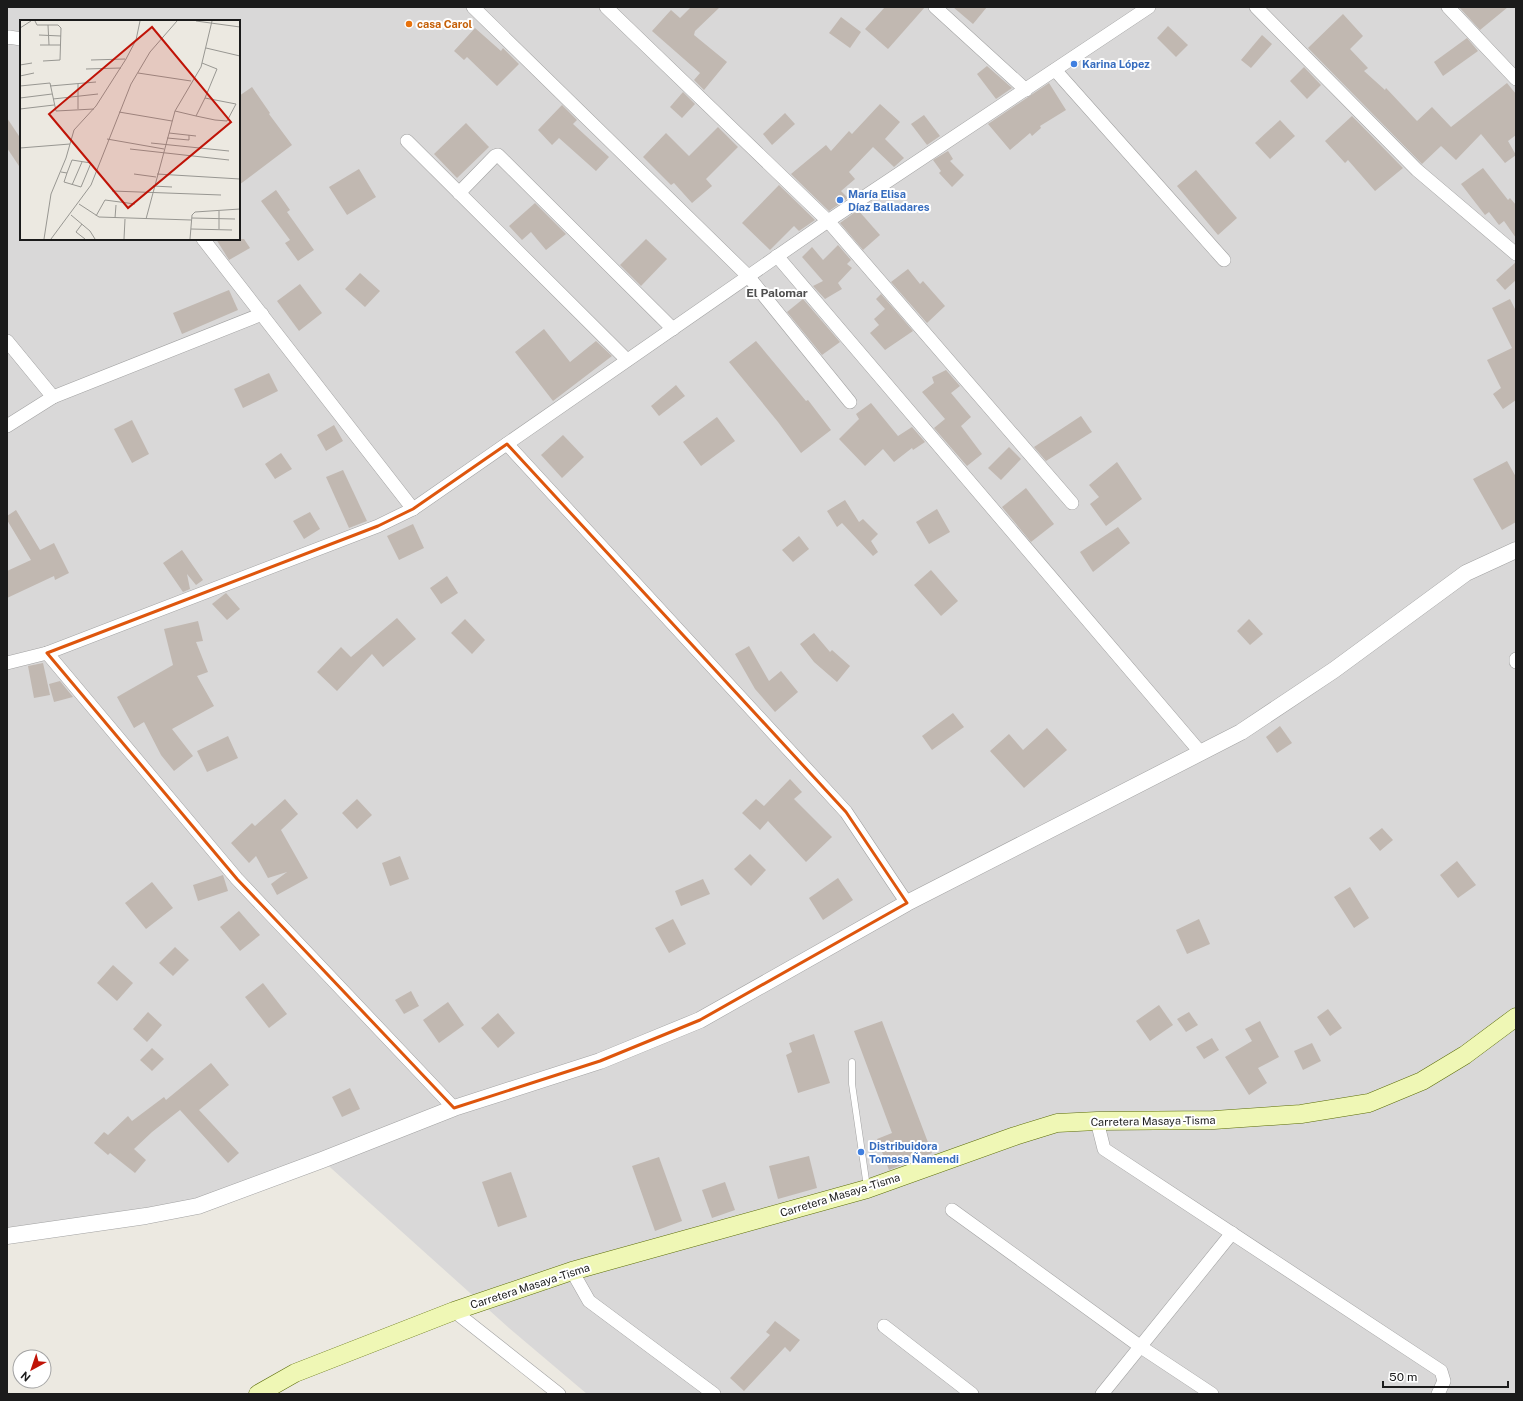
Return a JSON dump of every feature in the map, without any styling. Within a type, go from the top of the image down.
[{"type":"main road","name":"Carretera Masaya -Tisma","points":[[258,1394],[295,1373],[454,1311],[572,1272],[867,1189],[1015,1136],[1057,1123],[1097,1121],[1214,1120],[1301,1114],[1369,1103],[1422,1081],[1465,1055],[1516,1017]]},
{"type":"street","points":[[473,7],[748,276],[850,402]]},
{"type":"street","points":[[606,7],[828,221],[1072,503]]},
{"type":"street","points":[[935,7],[1026,90]]},
{"type":"street","points":[[1256,7],[1417,170],[1516,254]]},
{"type":"street","points":[[1448,7],[1516,79]]},
{"type":"street","points":[[7,663],[47,653],[378,526],[413,509],[828,221],[1026,90],[1143,9]]},
{"type":"street","points":[[7,38],[20,39]]},
{"type":"street","points":[[1055,70],[1224,260]]},
{"type":"street","points":[[408,141],[627,360]]},
{"type":"street","points":[[459,193],[495,156],[498,155],[673,328]]},
{"type":"street","points":[[204,240],[413,509]]},
{"type":"street","points":[[777,256],[1201,753]]},
{"type":"street","points":[[7,426],[54,397],[262,314]]},
{"type":"street","points":[[7,341],[54,397]]},
{"type":"street","points":[[507,444],[846,812],[908,903]]},
{"type":"street","points":[[7,1236],[146,1216],[198,1206],[322,1160],[454,1108],[600,1061],[700,1020],[908,903],[1241,732],[1334,670],[1466,573],[1516,550]]},
{"type":"street","points":[[47,653],[237,879],[454,1108]]},
{"type":"street","points":[[1097,1121],[1104,1149],[1441,1371],[1444,1381],[1438,1394]]},
{"type":"street","points":[[952,1210],[1141,1347],[1212,1394]]},
{"type":"street","points":[[1102,1394],[1232,1233]]},
{"type":"street","points":[[572,1272],[589,1301],[714,1394]]},
{"type":"street","points":[[454,1311],[559,1394]]},
{"type":"street","points":[[884,1326],[972,1394]]},
{"type":"lane","points":[[852,1062],[852,1084],[867,1189]]},
{"type":"highlighted area","points":[[507,444],[846,812],[907,903],[700,1020],[600,1061],[454,1108],[237,879],[47,653],[378,526],[413,509]]},
{"type":"shaded area","points":[[7,7],[1516,7],[1516,1394],[587,1394],[509,1328],[322,1160],[198,1206],[7,1242]]},
{"type":"building","points":[[691,7],[720,7],[695,31],[694,35],[727,62],[704,90],[694,80],[700,73],[652,31],[671,10],[680,18]]},
{"type":"building","points":[[885,7],[925,7],[888,49],[865,29]]},
{"type":"building","points":[[953,7],[987,7],[973,24]]},
{"type":"building","points":[[1459,7],[1508,7],[1480,30]]},
{"type":"building","points":[[1343,14],[1363,36],[1350,49],[1368,68],[1364,71],[1385,90],[1386,88],[1417,121],[1432,107],[1451,127],[1507,83],[1516,94],[1516,135],[1508,141],[1516,155],[1505,163],[1481,134],[1456,160],[1441,146],[1422,164],[1308,48]]},
{"type":"building","points":[[841,17],[861,32],[850,48],[829,33]]},
{"type":"building","points":[[1168,26],[1188,45],[1176,57],[1157,38]]},
{"type":"building","points":[[475,28],[501,51],[503,48],[519,64],[497,86],[467,57],[464,60],[454,51]]},
{"type":"building","points":[[1262,35],[1272,44],[1251,68],[1241,60]]},
{"type":"building","points":[[1467,38],[1478,51],[1443,76],[1434,62]]},
{"type":"building","points":[[987,66],[1012,88],[996,99],[977,74]]},
{"type":"building","points":[[1304,67],[1321,85],[1307,99],[1290,81]]},
{"type":"building","points":[[1049,83],[1066,110],[1040,126],[1041,128],[1032,136],[1030,133],[1010,150],[988,124]]},
{"type":"building","points":[[252,87],[270,113],[269,114],[292,145],[240,184],[240,95]]},
{"type":"building","points":[[683,92],[695,104],[682,118],[670,107]]},
{"type":"building","points":[[880,104],[900,122],[885,139],[904,158],[894,167],[873,147],[849,172],[855,179],[841,191],[848,198],[829,211],[791,174],[826,145],[831,151],[849,131],[852,134]]},
{"type":"building","points":[[562,105],[577,120],[573,124],[609,157],[596,171],[559,138],[552,145],[538,130]]},
{"type":"building","points":[[785,113],[795,124],[772,145],[763,134]]},
{"type":"building","points":[[924,115],[940,136],[927,145],[911,124]]},
{"type":"building","points":[[1352,116],[1403,168],[1375,191],[1348,160],[1345,163],[1325,141]]},
{"type":"building","points":[[7,118],[20,138],[20,168],[7,148]]},
{"type":"building","points":[[1280,120],[1295,136],[1270,159],[1255,143]]},
{"type":"building","points":[[466,123],[489,147],[457,178],[434,154]]},
{"type":"building","points":[[718,127],[738,147],[706,179],[712,186],[692,203],[674,183],[671,185],[643,157],[666,133],[689,156]]},
{"type":"building","points":[[948,151],[953,159],[950,161],[964,175],[952,187],[939,173],[941,171],[933,160]]},
{"type":"building","points":[[1483,168],[1508,200],[1510,198],[1516,205],[1516,238],[1504,221],[1499,225],[1489,212],[1485,215],[1461,184]]},
{"type":"building","points":[[359,169],[376,197],[347,215],[329,187]]},
{"type":"building","points":[[1196,170],[1237,218],[1218,235],[1177,186]]},
{"type":"building","points":[[779,185],[815,220],[799,231],[794,226],[770,250],[742,223]]},
{"type":"building","points":[[276,190],[290,210],[287,212],[314,250],[298,261],[285,243],[290,240],[261,201]]},
{"type":"building","points":[[535,203],[566,234],[546,250],[531,232],[522,240],[509,226]]},
{"type":"building","points":[[858,210],[880,235],[863,250],[840,223]]},
{"type":"building","points":[[244,239],[250,248],[229,260],[217,240]]},
{"type":"building","points":[[646,239],[667,259],[641,286],[620,265]]},
{"type":"building","points":[[838,245],[851,260],[847,264],[852,268],[838,283],[842,289],[825,299],[813,286],[823,281],[802,257],[812,247],[823,260]]},
{"type":"building","points":[[1516,262],[1516,280],[1505,290],[1496,280]]},
{"type":"building","points":[[908,269],[920,284],[923,281],[945,306],[927,323],[891,282]]},
{"type":"building","points":[[360,273],[380,291],[365,307],[345,289]]},
{"type":"building","points":[[300,284],[322,313],[299,331],[277,301]]},
{"type":"building","points":[[229,290],[238,310],[182,334],[173,313]]},
{"type":"building","points":[[881,294],[913,331],[885,350],[870,333],[879,325],[874,319],[885,309],[876,299]]},
{"type":"building","points":[[803,299],[840,342],[822,355],[787,312]]},
{"type":"building","points":[[1510,299],[1516,311],[1516,400],[1503,409],[1493,394],[1501,388],[1487,360],[1512,348],[1492,308]]},
{"type":"building","points":[[544,329],[570,362],[596,341],[612,356],[553,401],[515,352]]},
{"type":"building","points":[[756,341],[806,401],[808,400],[831,430],[801,453],[729,362]]},
{"type":"building","points":[[946,370],[960,386],[951,393],[971,417],[961,426],[982,454],[967,466],[934,428],[945,419],[922,392],[934,383],[932,377]]},
{"type":"building","points":[[269,373],[278,391],[243,408],[234,389]]},
{"type":"building","points":[[676,385],[685,396],[659,416],[651,406]]},
{"type":"building","points":[[871,403],[898,436],[912,427],[925,442],[913,450],[912,448],[894,462],[883,449],[865,466],[839,439],[859,419],[856,414]]},
{"type":"building","points":[[1081,416],[1092,432],[1046,461],[1034,447]]},
{"type":"building","points":[[717,417],[735,441],[701,466],[683,442]]},
{"type":"building","points":[[132,420],[149,454],[132,463],[114,429]]},
{"type":"building","points":[[334,425],[343,441],[326,451],[317,435]]},
{"type":"building","points":[[563,435],[584,457],[562,478],[541,455]]},
{"type":"building","points":[[1009,447],[1021,459],[1001,480],[988,468]]},
{"type":"building","points":[[281,453],[292,469],[275,479],[265,464]]},
{"type":"building","points":[[1507,461],[1516,477],[1516,522],[1502,530],[1473,479]]},
{"type":"building","points":[[1117,462],[1142,499],[1106,526],[1090,504],[1099,497],[1089,485]]},
{"type":"building","points":[[343,470],[367,521],[349,528],[326,477]]},
{"type":"building","points":[[1026,488],[1054,524],[1031,542],[1002,507]]},
{"type":"building","points":[[845,500],[859,522],[863,519],[878,534],[871,541],[878,552],[873,556],[842,523],[837,527],[827,511]]},
{"type":"building","points":[[937,509],[950,532],[929,544],[916,522]]},
{"type":"building","points":[[16,510],[40,550],[54,543],[69,573],[55,580],[54,576],[7,598],[7,571],[31,560],[7,520],[7,516]]},
{"type":"building","points":[[310,512],[320,529],[304,539],[293,521]]},
{"type":"building","points":[[413,524],[424,548],[399,560],[387,536]]},
{"type":"building","points":[[1118,527],[1130,543],[1093,572],[1080,552]]},
{"type":"building","points":[[799,536],[809,549],[793,562],[782,550]]},
{"type":"building","points":[[182,550],[203,580],[196,585],[187,574],[190,589],[183,592],[163,563]]},
{"type":"building","points":[[931,570],[958,601],[941,616],[914,585]]},
{"type":"building","points":[[447,576],[458,593],[441,604],[430,588]]},
{"type":"building","points":[[226,593],[240,609],[227,620],[212,604]]},
{"type":"building","points":[[397,618],[416,639],[383,667],[372,654],[337,691],[317,672],[341,647],[351,657]]},
{"type":"building","points":[[465,619],[485,640],[472,654],[451,633]]},
{"type":"building","points":[[1249,619],[1263,634],[1250,645],[1237,631]]},
{"type":"building","points":[[198,621],[203,641],[196,642],[208,672],[197,676],[214,706],[172,729],[193,756],[174,771],[161,755],[144,722],[134,728],[117,697],[173,665],[164,629]]},
{"type":"building","points":[[814,633],[830,652],[832,650],[850,666],[837,682],[814,662],[800,644]]},
{"type":"building","points":[[749,646],[769,681],[781,671],[798,692],[775,712],[755,689],[735,654]]},
{"type":"building","points":[[43,663],[50,695],[34,698],[28,666]]},
{"type":"building","points":[[60,681],[73,697],[54,702],[49,684]]},
{"type":"building","points":[[953,713],[964,727],[932,750],[922,736]]},
{"type":"building","points":[[1280,726],[1292,743],[1277,753],[1266,737]]},
{"type":"building","points":[[1047,728],[1067,750],[1024,788],[990,751],[1009,734],[1023,750]]},
{"type":"building","points":[[228,736],[238,758],[207,772],[197,751]]},
{"type":"building","points":[[790,779],[802,792],[794,799],[832,837],[806,862],[768,821],[760,830],[742,813],[756,799],[764,806]]},
{"type":"building","points":[[285,799],[298,814],[281,830],[308,878],[277,895],[271,884],[287,872],[268,878],[256,856],[249,863],[231,843],[252,823],[255,826]]},
{"type":"building","points":[[357,799],[372,815],[357,829],[342,813]]},
{"type":"building","points":[[1382,828],[1393,840],[1380,851],[1369,838]]},
{"type":"building","points":[[750,854],[766,870],[751,886],[734,869]]},
{"type":"building","points":[[400,856],[409,879],[390,886],[382,863]]},
{"type":"building","points":[[1457,861],[1476,885],[1458,898],[1440,875]]},
{"type":"building","points":[[223,875],[228,891],[198,901],[193,885]]},
{"type":"building","points":[[838,878],[853,900],[823,920],[809,898]]},
{"type":"building","points":[[703,879],[710,894],[681,906],[675,891]]},
{"type":"building","points":[[152,882],[173,908],[146,929],[125,903]]},
{"type":"building","points":[[1350,887],[1369,918],[1354,928],[1334,897]]},
{"type":"building","points":[[239,911],[260,935],[240,951],[220,927]]},
{"type":"building","points":[[673,919],[686,944],[669,953],[655,928]]},
{"type":"building","points":[[1199,919],[1210,944],[1187,954],[1176,930]]},
{"type":"building","points":[[175,947],[189,960],[173,976],[159,963]]},
{"type":"building","points":[[113,965],[133,983],[117,1001],[97,983]]},
{"type":"building","points":[[263,983],[287,1014],[269,1028],[245,997]]},
{"type":"building","points":[[411,991],[419,1006],[404,1014],[395,1000]]},
{"type":"building","points":[[448,1002],[464,1025],[439,1043],[423,1020]]},
{"type":"building","points":[[1159,1005],[1173,1025],[1150,1041],[1136,1021]]},
{"type":"building","points":[[1328,1009],[1342,1028],[1330,1036],[1317,1017]]},
{"type":"building","points":[[148,1012],[162,1025],[147,1042],[133,1029]]},
{"type":"building","points":[[1189,1012],[1198,1025],[1186,1032],[1177,1019]]},
{"type":"building","points":[[498,1013],[515,1033],[498,1048],[481,1028]]},
{"type":"building","points":[[882,1021],[932,1153],[889,1170],[877,1139],[892,1133],[854,1031]]},
{"type":"building","points":[[1260,1021],[1279,1057],[1258,1068],[1267,1083],[1249,1095],[1225,1057],[1252,1041],[1245,1029]]},
{"type":"building","points":[[814,1034],[830,1083],[798,1093],[786,1055],[792,1052],[789,1043]]},
{"type":"building","points":[[1212,1038],[1219,1050],[1204,1059],[1196,1047]]},
{"type":"building","points":[[1312,1043],[1321,1061],[1303,1070],[1294,1051]]},
{"type":"building","points":[[152,1048],[164,1059],[152,1071],[140,1060]]},
{"type":"building","points":[[211,1063],[229,1085],[199,1110],[239,1153],[228,1163],[180,1110],[152,1132],[134,1149],[146,1160],[135,1173],[110,1153],[108,1155],[94,1143],[104,1132],[108,1135],[128,1116],[132,1121],[164,1097],[166,1100]]},
{"type":"building","points":[[350,1088],[360,1109],[342,1117],[332,1097]]},
{"type":"building","points":[[809,1156],[817,1188],[778,1199],[769,1166]]},
{"type":"building","points":[[659,1157],[682,1221],[655,1231],[632,1166]]},
{"type":"building","points":[[511,1172],[527,1217],[498,1227],[482,1182]]},
{"type":"building","points":[[725,1182],[735,1210],[712,1218],[702,1190]]},
{"type":"building","points":[[775,1321],[800,1340],[790,1352],[785,1347],[744,1391],[730,1378],[770,1335],[766,1332]]},
{"type":"place","name":"casa Carol","points":[[409,24]]},
{"type":"place","name":"Karina López","points":[[1074,64]]},
{"type":"place","name":"María Elisa Díaz Balladares","points":[[840,200]]},
{"type":"place","name":"Distribuidora Tomasa Ñamendi","points":[[861,1152]]},
{"type":"district","name":"El Palomar","points":[[777,293]]}]
